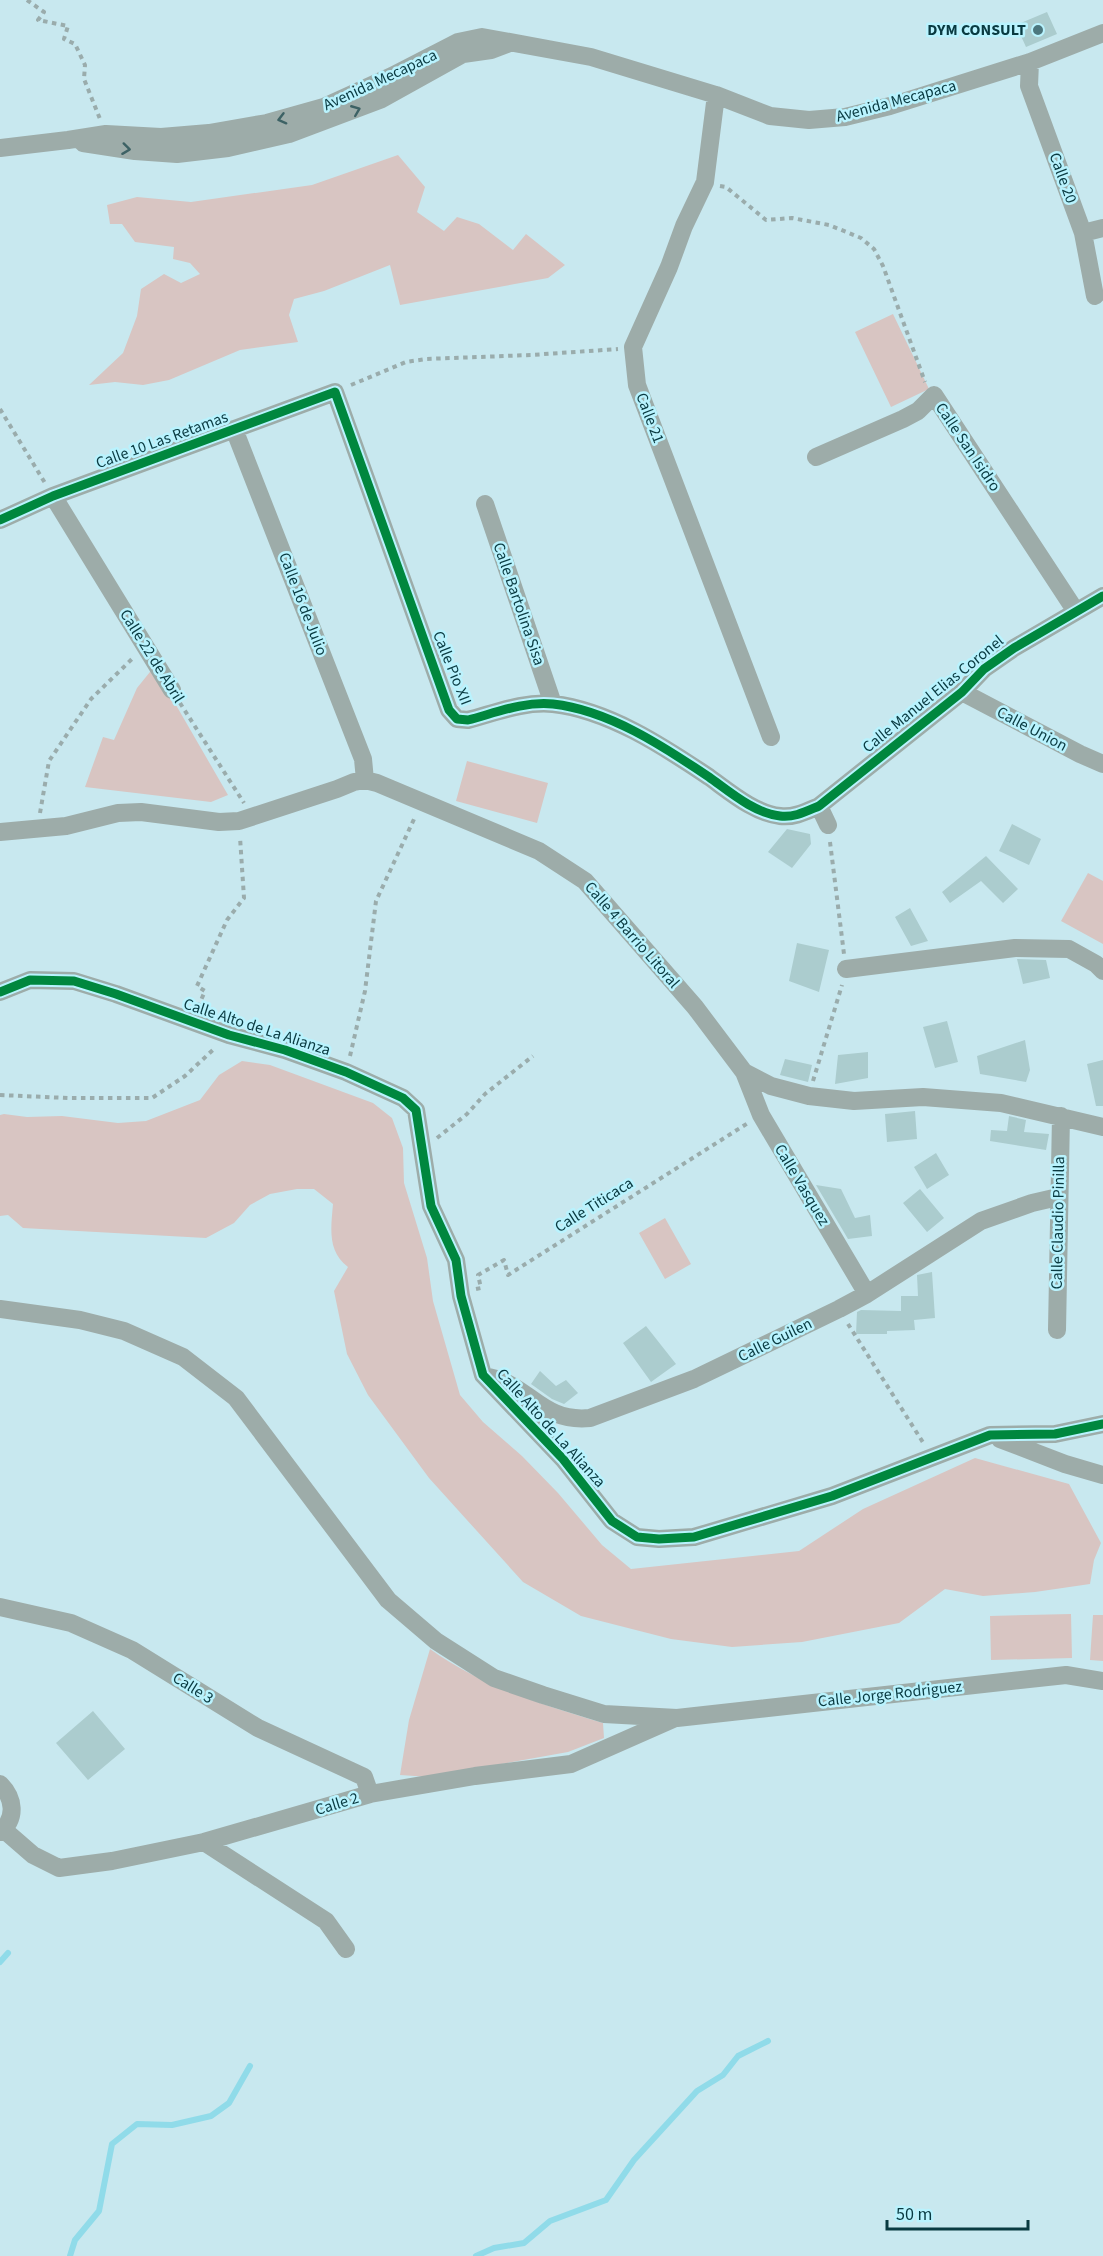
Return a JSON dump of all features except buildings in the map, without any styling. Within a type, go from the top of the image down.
[{"type":"street","name":"Avenida Mecapaca","points":[[0,148],[106,134],[161,137],[209,133],[267,123],[324,107],[458,42],[483,37],[591,57],[716,95],[770,116],[809,120],[845,117],[890,106],[1030,62],[1103,33]]},
{"type":"street","name":"Avenida Mecapaca","points":[[68,140],[135,151],[177,154],[228,148],[289,134],[382,99],[463,54],[490,50],[512,43]]},
{"type":"street","name":"Calle 20","points":[[1030,62],[1029,86],[1083,233],[1095,296]]},
{"type":"street","points":[[633,347],[705,182],[716,95]]},
{"type":"street","points":[[1083,233],[1103,228]]},
{"type":"street","name":"Calle 21","points":[[633,347],[637,385],[771,737]]},
{"type":"street","name":"Calle 10 Las Retamas","points":[[0,520],[53,496],[335,392]]},
{"type":"street","name":"Calle Pio XII","points":[[335,392],[449,710],[457,719],[468,720],[530,704],[553,704],[612,719],[679,757],[764,813],[782,817],[800,815],[819,806]]},
{"type":"street","name":"Calle San Isidro","points":[[816,456],[903,419],[918,411],[934,395],[1075,610]]},
{"type":"street","name":"Calle 16 de Julio","points":[[234,429],[363,759],[365,780]]},
{"type":"street","name":"Calle 22 de Abril","points":[[53,496],[172,690]]},
{"type":"street","name":"Calle Bartolina Sisa","points":[[485,504],[553,704]]},
{"type":"street","name":"Calle Manuel Elias Coronel","points":[[819,806],[962,692],[984,669],[1075,610],[1103,596]]},
{"type":"street","name":"Calle Union","points":[[962,692],[1103,764]]},
{"type":"street","points":[[0,832],[66,826],[118,813],[141,812],[219,822],[245,818],[365,780]]},
{"type":"street","name":"Calle 4 Barrio Litoral","points":[[365,780],[539,851],[585,880],[695,1006],[744,1072],[771,1086],[809,1096],[854,1101],[923,1097],[1001,1103],[1103,1126]]},
{"type":"street","points":[[819,806],[828,825]]},
{"type":"street","points":[[846,969],[1016,948],[1069,949],[1096,964],[1103,971]]},
{"type":"street","name":"Calle Alto de La Alianza","points":[[0,992],[30,980],[74,981],[116,993],[229,1035],[285,1050],[346,1072],[403,1098],[416,1110],[431,1206],[456,1260],[461,1296],[483,1375],[563,1460],[612,1521],[637,1538],[694,1537],[832,1496],[990,1435],[1055,1434],[1103,1424]]},
{"type":"street","name":"Calle Vasquez","points":[[744,1072],[761,1115],[867,1294]]},
{"type":"street","name":"Calle Claudio Pinilla","points":[[1057,1330],[1060,1116]]},
{"type":"street","name":"Calle Guilen","points":[[483,1375],[510,1383],[552,1413],[574,1419],[590,1418],[694,1379],[839,1309],[867,1294],[981,1221],[1032,1203],[1058,1197]]},
{"type":"street","points":[[0,1309],[80,1320],[124,1331],[183,1357],[236,1398],[388,1600],[436,1641],[494,1678],[603,1714],[677,1718]]},
{"type":"street","points":[[990,1435],[1065,1464],[1103,1475]]},
{"type":"street","name":"Calle 3","points":[[0,1606],[71,1623],[132,1650],[258,1728],[364,1777],[370,1794]]},
{"type":"street","name":"Calle Jorge Rodriguez","points":[[677,1718],[1066,1675],[1103,1682]]},
{"type":"street","name":"Calle 2","points":[[2,1830],[33,1855],[59,1868],[112,1861],[204,1842],[370,1794],[475,1776],[571,1764],[677,1718]]},
{"type":"street","points":[[0,1784],[7,1791],[12,1811],[9,1821],[2,1830]]},
{"type":"street","points":[[204,1842],[326,1921],[346,1949]]},
{"type":"path","points":[[27,0],[44,12],[38,20],[68,26],[64,39],[75,44],[85,65],[84,79],[106,134]]},
{"type":"path","points":[[705,182],[726,188],[766,220],[792,218],[828,225],[861,238],[874,249],[883,266],[925,382],[934,395]]},
{"type":"path","points":[[335,392],[406,362],[633,347]]},
{"type":"path","points":[[0,409],[53,496]]},
{"type":"path","points":[[38,829],[49,761],[91,699],[145,646]]},
{"type":"path","points":[[346,1072],[365,991],[376,901],[422,802]]},
{"type":"path","points":[[0,1095],[152,1098],[185,1076],[229,1035]]},
{"type":"path","points":[[423,1146],[447,1131],[485,1094],[533,1056]]},
{"type":"path","points":[[839,1309],[932,1457]]},
{"type":"shaded area","points":[[398,155],[425,187],[417,212],[444,231],[457,217],[479,224],[513,250],[526,234],[565,265],[548,278],[400,305],[390,265],[324,291],[294,299],[289,315],[298,342],[240,350],[169,380],[143,385],[115,382],[89,385],[123,353],[137,316],[141,289],[164,274],[181,283],[200,274],[190,263],[173,259],[174,247],[135,242],[122,224],[110,224],[107,205],[137,197],[191,202],[312,185]]},
{"type":"shaded area","points":[[893,314],[929,389],[891,407],[855,332]]},
{"type":"shaded area","points":[[154,667],[228,795],[211,802],[85,787],[103,737],[114,740],[137,688]]},
{"type":"shaded area","points":[[467,761],[548,783],[537,823],[456,801]]},
{"type":"shaded area","points":[[1088,873],[1103,881],[1103,944],[1061,921]]},
{"type":"shaded area","points":[[242,1061],[270,1065],[373,1103],[392,1118],[403,1148],[404,1183],[427,1258],[433,1301],[460,1395],[483,1422],[522,1456],[558,1493],[602,1545],[631,1569],[799,1551],[863,1509],[975,1458],[1069,1484],[1101,1543],[1094,1560],[1090,1584],[1035,1592],[983,1596],[945,1589],[899,1623],[802,1642],[732,1647],[671,1639],[581,1616],[523,1582],[429,1478],[368,1395],[347,1354],[334,1291],[348,1267],[341,1261],[333,1246],[331,1230],[333,1204],[314,1189],[297,1189],[270,1194],[250,1205],[234,1223],[206,1238],[23,1228],[8,1215],[0,1216],[0,1115],[62,1116],[118,1123],[146,1121],[200,1100],[219,1075]]},
{"type":"shaded area","points":[[665,1218],[691,1264],[665,1279],[639,1233]]},
{"type":"shaded area","points":[[1071,1614],[1072,1658],[991,1660],[990,1616]]},
{"type":"shaded area","points":[[1093,1615],[1103,1615],[1103,1661],[1090,1660]]},
{"type":"shaded area","points":[[430,1649],[470,1674],[492,1684],[603,1723],[604,1738],[568,1752],[429,1777],[400,1775],[409,1720]]},
{"type":"waterway","points":[[0,1962],[8,1953]]},
{"type":"waterway","points":[[476,2256],[494,2248],[524,2243],[550,2221],[606,2200],[634,2160],[697,2091],[723,2075],[738,2056],[768,2041]]},
{"type":"waterway","points":[[70,2256],[75,2240],[99,2211],[112,2144],[137,2124],[172,2125],[211,2116],[229,2103],[250,2066]]},
{"type":"cycle path","points":[[0,520],[53,496],[335,392],[449,710],[457,719],[468,720],[531,704],[553,704],[594,714],[654,742],[761,811],[780,816],[795,815],[819,806],[962,692],[984,669],[1014,648],[1103,596]]},
{"type":"cycle path","points":[[0,992],[30,980],[74,981],[229,1035],[285,1050],[346,1072],[403,1098],[416,1110],[431,1206],[456,1260],[461,1296],[483,1375],[563,1459],[612,1521],[637,1537],[659,1539],[694,1537],[832,1496],[990,1435],[1055,1434],[1103,1424]]},
{"type":"place","name":"DYM CONSULT","points":[[1038,30]]}]
